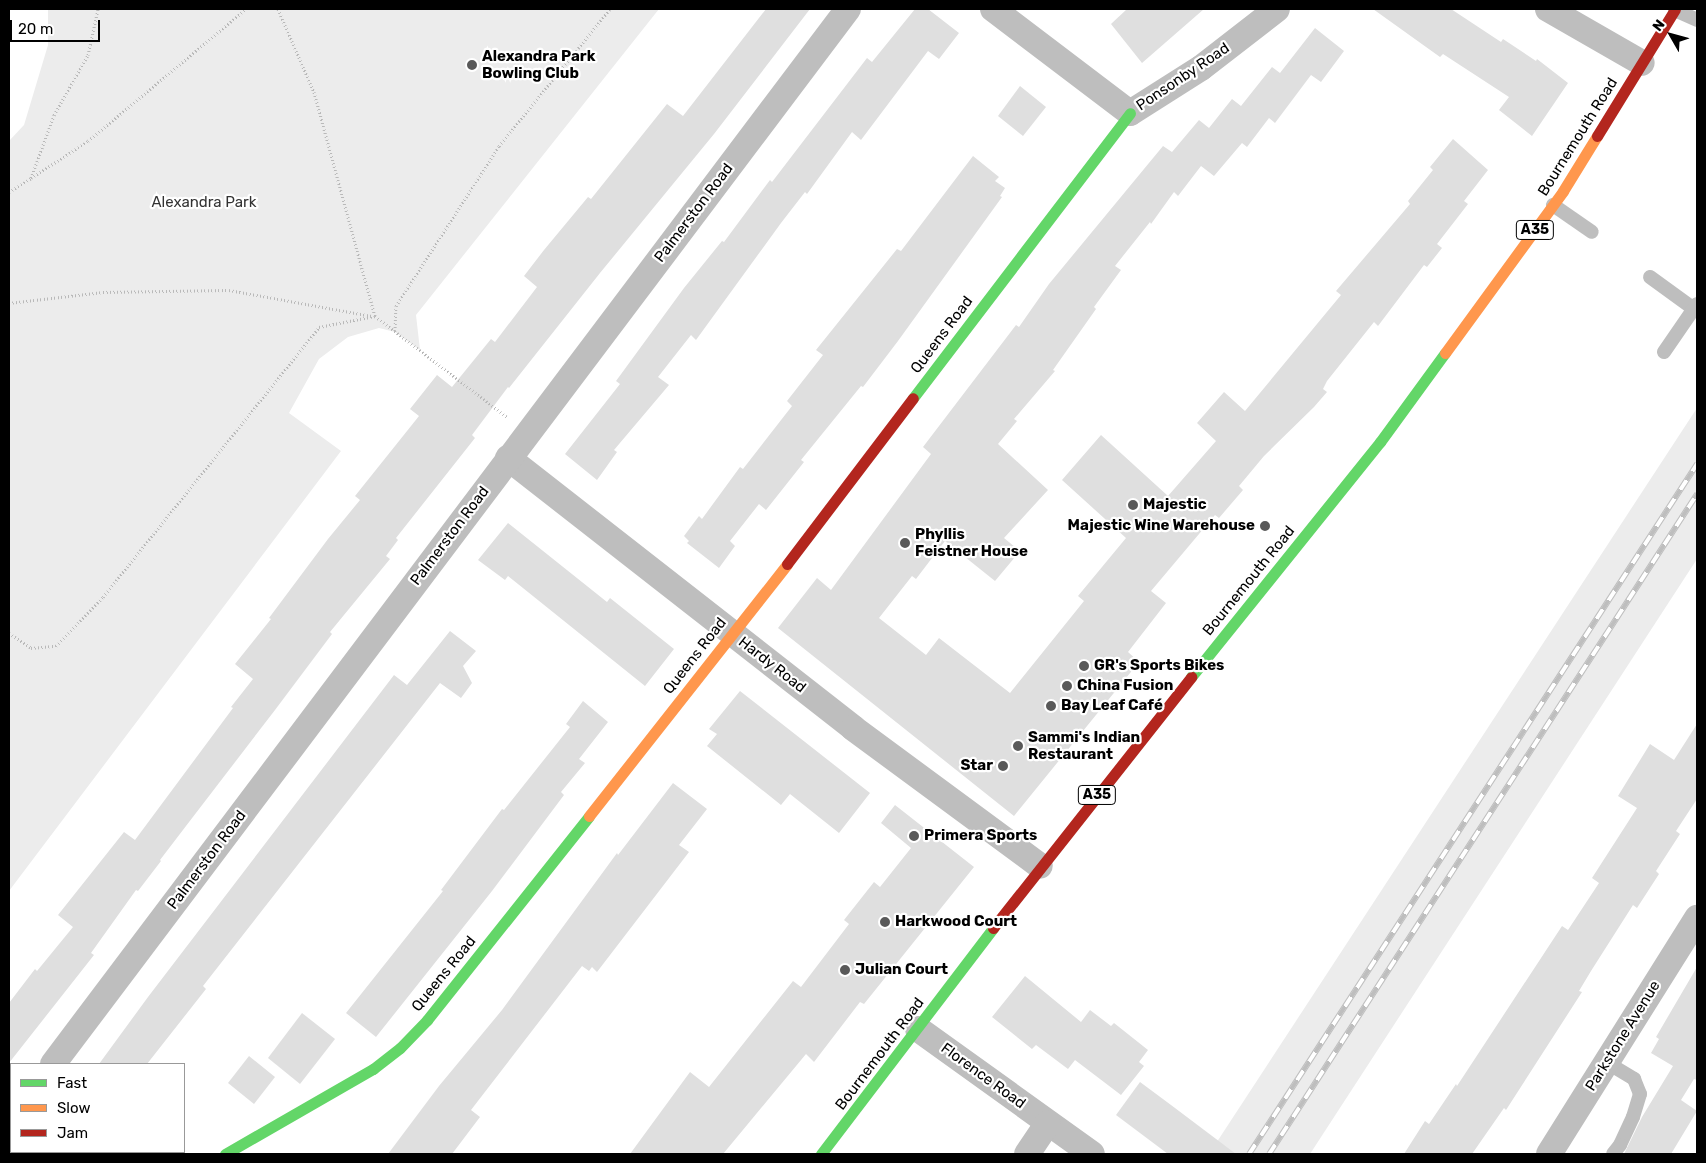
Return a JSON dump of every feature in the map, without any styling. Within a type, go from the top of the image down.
[{"type":"main road","name":"Bournemouth Road","points":[[821,1154],[918,1029],[1040,866],[1380,442],[1553,205],[1675,9]]},
{"type":"main road","name":"Queens Road","points":[[225,1154],[373,1069],[400,1048],[433,1012],[733,634],[1130,113]]},
{"type":"street","name":"Palmerston Road","points":[[54,1063],[527,432],[848,9]]},
{"type":"street","name":"Ponsonby Road","points":[[994,9],[1130,113],[1201,68],[1277,9]]},
{"type":"street","points":[[1548,9],[1642,63]]},
{"type":"street","name":"Hardy Road","points":[[508,458],[853,728],[1040,866]]},
{"type":"street","name":"Parkstone Avenue","points":[[1549,1154],[1697,918]]},
{"type":"street","name":"Florence Road","points":[[918,1029],[1092,1154]]},
{"type":"street","points":[[1026,1154],[1048,1123]]},
{"type":"lane","points":[[1675,9],[1697,20]]},
{"type":"lane","points":[[1553,205],[1592,232]]},
{"type":"lane","points":[[1650,277],[1696,307],[1664,352]]},
{"type":"lane","points":[[1606,1062],[1634,1079],[1640,1094],[1633,1117],[1620,1145],[1613,1154]]},
{"type":"path","points":[[31,178],[54,115],[88,55],[98,9]]},
{"type":"path","points":[[9,192],[88,141],[246,9]]},
{"type":"path","points":[[278,9],[314,92],[375,316]]},
{"type":"path","points":[[395,332],[396,306],[499,146],[610,9]]},
{"type":"path","points":[[9,303],[102,292],[229,290],[375,316],[527,432]]},
{"type":"path","points":[[9,632],[31,648],[56,646],[103,597],[319,327],[375,316]]},
{"type":"green space","name":"Alexandra Park","points":[[48,9],[659,9],[416,315],[420,350],[395,332],[379,328],[348,337],[319,359],[289,413],[341,451],[9,891],[9,141],[24,125],[48,45]]},
{"type":"green space","points":[[1697,408],[1697,559],[1310,1154],[1209,1154]]},
{"type":"building","points":[[766,9],[810,9],[714,134],[508,387],[472,435],[475,438],[396,538],[398,540],[386,556],[390,559],[330,632],[332,634],[275,710],[138,891],[136,890],[91,953],[94,955],[9,1063],[9,1003],[35,969],[37,971],[73,927],[58,915],[124,832],[135,840],[233,708],[231,707],[253,679],[235,664],[271,619],[269,618],[328,539],[360,500],[355,496],[419,416],[410,409],[437,375],[452,387],[491,339],[495,342],[537,287],[524,276],[544,250],[588,197],[591,199],[667,104],[683,116]]},
{"type":"building","points":[[915,9],[928,9],[959,33],[939,59],[928,51],[861,140],[852,132],[807,194],[805,192],[781,223],[696,340],[691,335],[658,377],[669,385],[614,450],[617,452],[597,480],[565,454],[620,384],[616,381],[684,288],[722,241],[724,242],[770,180],[772,182],[867,58],[872,62]]},
{"type":"building","points":[[1127,9],[1204,9],[1142,63],[1111,24]]},
{"type":"building","points":[[1373,9],[1451,9],[1501,42],[1503,39],[1536,61],[1537,59],[1568,83],[1532,136],[1499,110],[1509,97],[1443,54],[1440,57]]},
{"type":"building","points":[[1315,28],[1344,51],[1321,82],[1311,75],[1275,123],[1269,118],[1247,147],[1242,143],[1214,176],[1201,166],[1178,196],[1174,192],[1151,224],[1150,222],[1115,266],[1121,270],[1094,307],[1096,309],[1053,370],[1055,371],[1014,419],[1017,421],[998,444],[1048,490],[1004,538],[1020,551],[995,581],[945,541],[916,579],[912,576],[879,618],[926,655],[939,638],[1010,693],[1084,601],[1078,596],[1126,538],[1062,480],[1101,435],[1168,496],[1216,441],[1197,423],[1224,392],[1245,411],[1341,295],[1336,291],[1410,204],[1408,201],[1433,170],[1430,167],[1453,139],[1488,170],[1464,201],[1468,204],[1437,244],[1442,248],[1427,267],[1424,265],[1378,326],[1374,322],[1327,381],[1323,389],[1327,392],[1264,456],[1239,486],[1243,490],[1219,518],[1215,515],[1151,591],[1166,603],[1128,652],[1139,662],[1014,816],[778,628],[817,578],[831,590],[931,454],[923,447],[1016,325],[1019,327],[1049,284],[1163,146],[1172,152],[1199,120],[1209,128],[1232,99],[1241,106],[1272,67],[1280,73]]},
{"type":"building","points":[[1020,86],[1046,107],[1023,136],[998,116]]},
{"type":"building","points":[[973,156],[999,177],[995,181],[1005,188],[1000,196],[1002,197],[863,387],[861,386],[801,460],[804,462],[766,510],[759,504],[730,541],[735,546],[719,568],[687,543],[689,541],[684,536],[699,516],[702,519],[740,467],[743,469],[792,406],[787,401],[823,355],[816,350],[897,249],[901,251]]},
{"type":"building","points":[[508,523],[607,602],[610,598],[674,649],[645,686],[508,576],[505,580],[478,560]]},
{"type":"building","points":[[450,631],[476,651],[463,666],[472,683],[461,698],[440,683],[203,986],[206,989],[148,1063],[100,1063],[394,675],[407,685]]},
{"type":"building","points":[[740,691],[870,793],[839,833],[790,794],[781,805],[707,746],[717,734],[709,729]]},
{"type":"building","points":[[583,701],[608,722],[579,759],[585,763],[561,792],[564,795],[492,891],[376,1037],[346,1013],[443,891],[441,890],[502,809],[504,810],[570,727],[566,724]]},
{"type":"building","points":[[1697,724],[1697,799],[1676,831],[1680,834],[1656,871],[1659,874],[1637,908],[1633,905],[1579,991],[1582,992],[1506,1110],[1504,1108],[1472,1154],[1404,1154],[1425,1121],[1429,1124],[1456,1084],[1457,1086],[1562,926],[1568,930],[1599,883],[1592,878],[1637,808],[1618,796],[1650,744],[1674,760]]},
{"type":"building","points":[[673,783],[707,809],[679,845],[689,852],[597,972],[592,967],[589,971],[582,966],[471,1110],[480,1117],[452,1154],[388,1154],[439,1086],[502,1010],[617,853],[618,855]]},
{"type":"building","points":[[895,805],[974,867],[864,1004],[860,1002],[814,1062],[806,1054],[723,1154],[630,1154],[690,1072],[709,1087],[793,981],[801,987],[849,924],[844,920],[874,882],[880,887],[911,848],[881,823]]},
{"type":"building","points":[[1697,967],[1697,1080],[1694,1079],[1681,1100],[1697,1111],[1671,1154],[1624,1154],[1642,1117],[1673,1066],[1651,1053],[1659,1039],[1656,1037]]},
{"type":"building","points":[[1025,976],[1081,1022],[1090,1010],[1111,1026],[1114,1023],[1148,1050],[1139,1062],[1144,1066],[1121,1095],[1075,1060],[1068,1069],[1036,1045],[1032,1049],[992,1017]]},
{"type":"building","points":[[302,1013],[335,1039],[300,1084],[268,1058]]},
{"type":"building","points":[[249,1056],[275,1077],[254,1104],[228,1083]]},
{"type":"building","points":[[1140,1082],[1236,1154],[1168,1154],[1116,1115]]},
{"type":"railway","points":[[1249,1154],[1697,464]]},
{"type":"railway","points":[[1269,1154],[1697,494]]},
{"type":"traffic: fast","points":[[913,398],[1130,113]]},
{"type":"traffic: fast","points":[[1191,677],[1380,442],[1445,353]]},
{"type":"traffic: fast","points":[[225,1154],[373,1069],[400,1048],[427,1020],[589,816]]},
{"type":"traffic: fast","points":[[821,1154],[993,928]]},
{"type":"traffic: slow","points":[[1445,353],[1563,191],[1597,136]]},
{"type":"traffic: slow","points":[[589,816],[787,564]]},
{"type":"traffic: jam","points":[[1597,136],[1675,9]]},
{"type":"traffic: jam","points":[[787,564],[913,398]]},
{"type":"traffic: jam","points":[[993,928],[1191,677]]},
{"type":"place","name":"Alexandra Park Bowling Club","points":[[472,65]]},
{"type":"place","name":"Majestic","points":[[1133,505]]},
{"type":"place","name":"Majestic Wine Warehouse","points":[[1265,526]]},
{"type":"place","name":"Phyllis Feistner House","points":[[905,543]]},
{"type":"place","name":"GR's Sports Bikes","points":[[1084,666]]},
{"type":"place","name":"China Fusion","points":[[1067,686]]},
{"type":"place","name":"Bay Leaf Café","points":[[1051,706]]},
{"type":"place","name":"Sammi's Indian Restaurant","points":[[1018,746]]},
{"type":"place","name":"Star","points":[[1003,766]]},
{"type":"place","name":"Primera Sports","points":[[914,836]]},
{"type":"place","name":"Harkwood Court","points":[[885,922]]},
{"type":"place","name":"Julian Court","points":[[845,970]]}]
